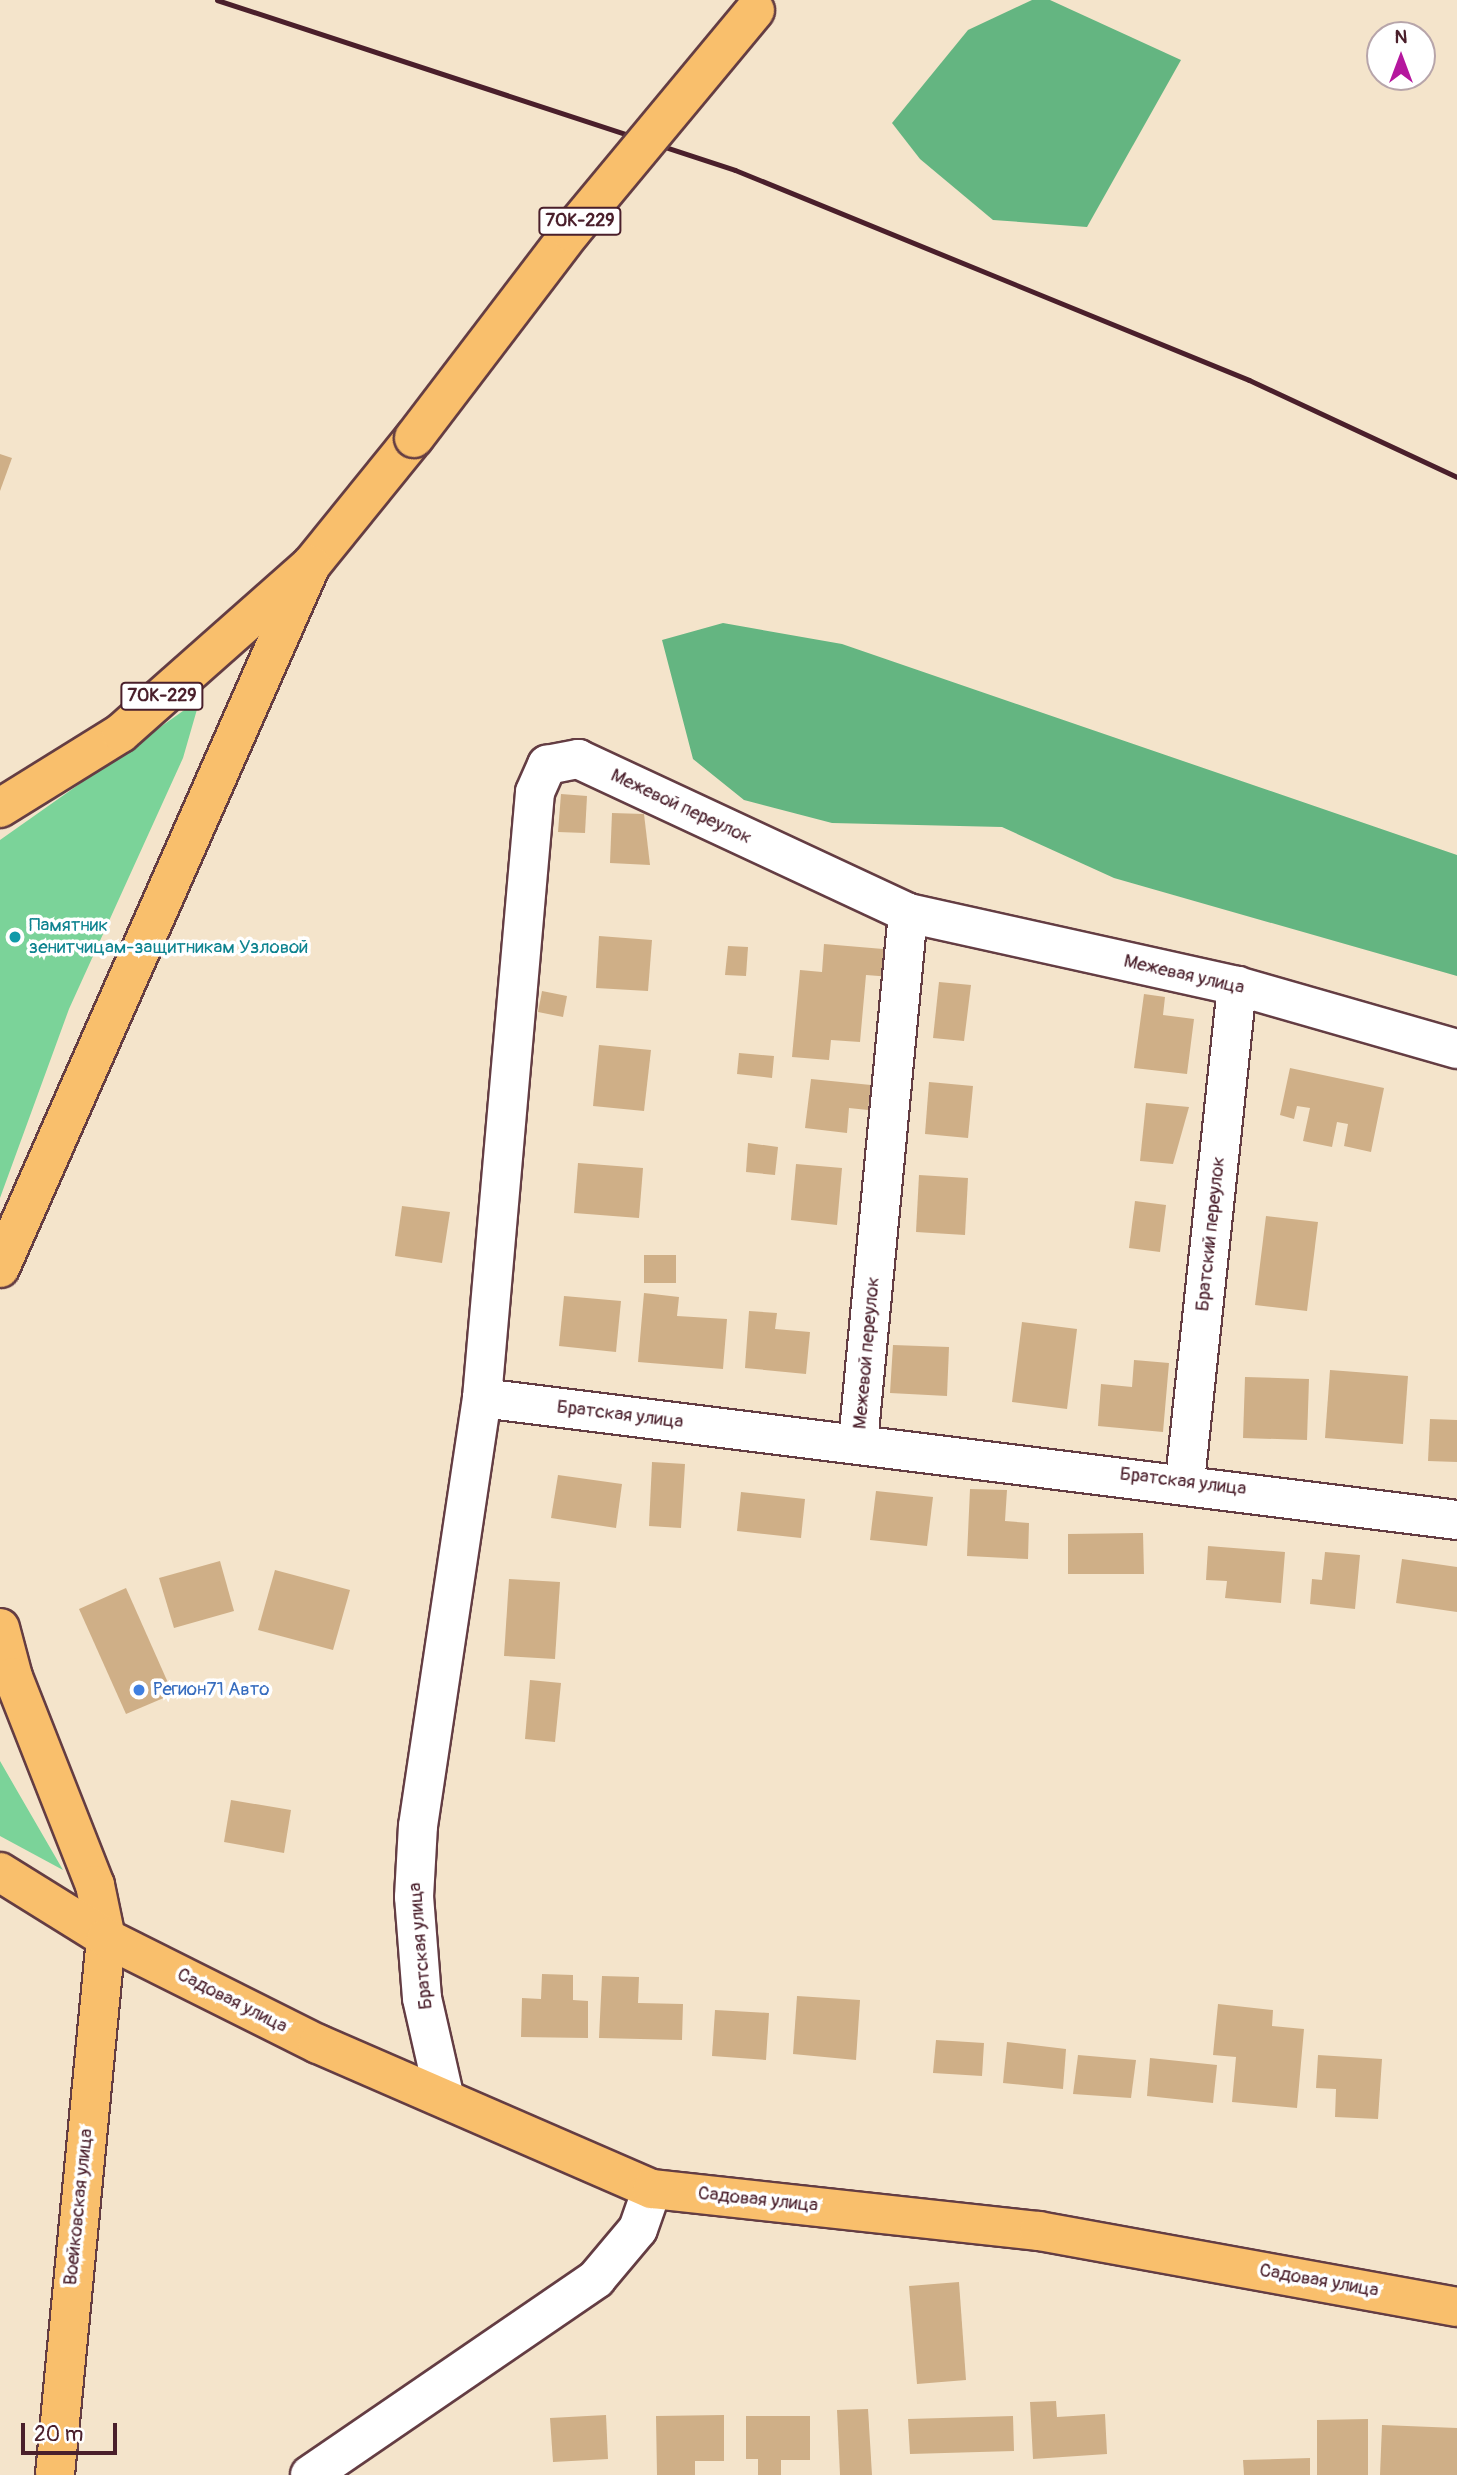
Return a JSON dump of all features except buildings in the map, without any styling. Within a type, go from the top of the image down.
[{"type":"main road","name":"70К-229","points":[[0,808],[121,733],[311,565],[414,439],[571,232],[760,5]]},
{"type":"main road","name":"70К-229","points":[[0,1268],[311,565]]},
{"type":"main road","points":[[0,1628],[13,1677],[95,1885],[106,1938]]},
{"type":"main road","name":"Садовая улица","points":[[0,1872],[106,1938],[318,2044],[444,2095],[652,2189],[1039,2231],[1457,2307]]},
{"type":"main road","name":"Воейковская улица","points":[[55,2475],[106,1938]]},
{"type":"street","name":"Межевой переулок","points":[[482,1398],[535,792],[547,765],[578,759],[908,913],[858,1443]]},
{"type":"street","name":"Межевая улица","points":[[908,913],[1237,986],[1457,1049]]},
{"type":"street","name":"Братский переулок","points":[[1185,1481],[1237,986]]},
{"type":"street","name":"Братская улица","points":[[444,2095],[422,1998],[414,1897],[418,1826],[482,1398],[1185,1481],[1457,1520]]},
{"type":"street","points":[[310,2475],[596,2278],[638,2228],[652,2189]]},
{"type":"green space","points":[[1032,0],[1050,0],[1181,60],[1087,227],[993,220],[920,159],[892,123],[968,30]]},
{"type":"green space","points":[[723,623],[842,644],[1457,855],[1457,976],[1114,878],[1002,827],[832,823],[744,800],[693,759],[662,640]]},
{"type":"green space","points":[[200,699],[183,758],[69,1009],[0,1198],[0,840]]},
{"type":"green space","points":[[0,1761],[19,1794],[63,1870],[0,1836]]},
{"type":"railway","points":[[217,0],[735,170],[1249,380],[1457,477]]},
{"type":"place","name":"Памятник зенитчицам-защитникам Узловой","points":[[15,937]]},
{"type":"place","name":"Регион71 Авто","points":[[139,1690]]}]
